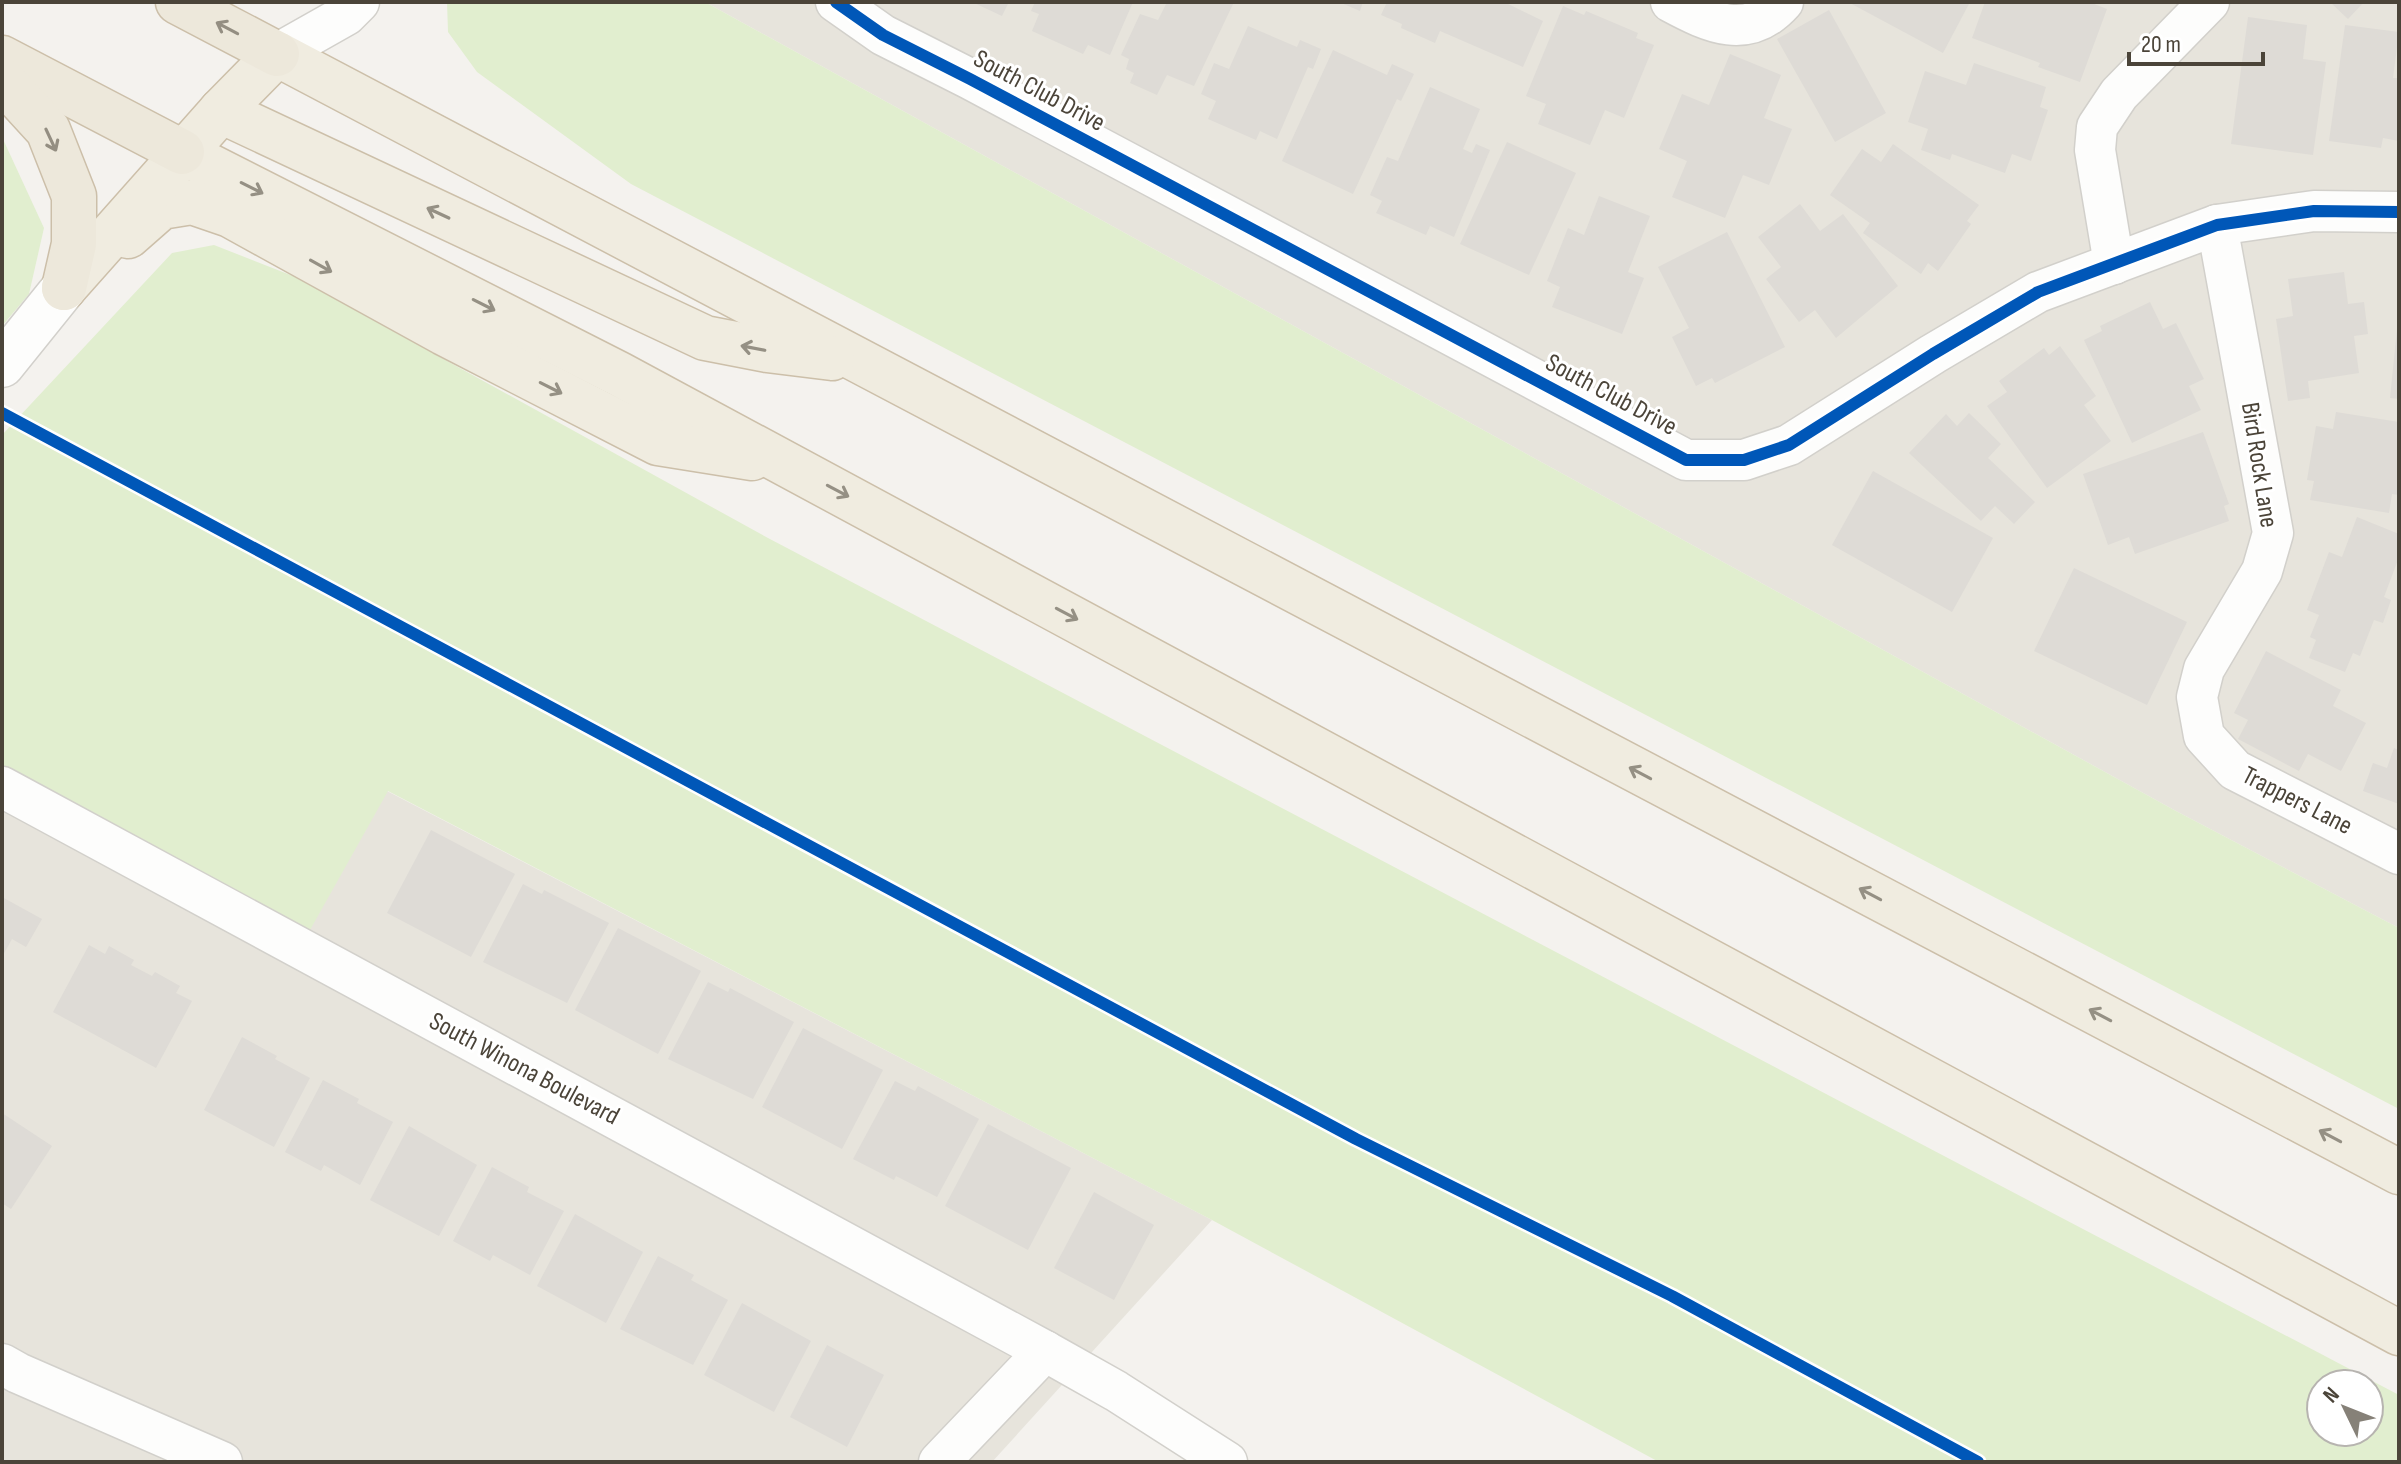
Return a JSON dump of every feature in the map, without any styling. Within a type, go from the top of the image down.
[{"type":"highway","points":[[178,2],[2399,1172]]},
{"type":"highway","points":[[64,288],[182,152],[277,54]]},
{"type":"highway","points":[[2,58],[619,374],[2399,1333]]},
{"type":"highway","points":[[2,80],[48,130],[74,196],[74,244],[64,288]]},
{"type":"highway","points":[[221,111],[705,338],[767,350],[859,361]]},
{"type":"highway","points":[[64,288],[161,207],[192,202],[230,215],[444,333],[658,443],[787,464]]},
{"type":"street","points":[[277,54],[346,15],[359,2]]},
{"type":"street","name":"South Club Drive","points":[[836,2],[883,35],[1686,460],[1744,460],[1789,445],[2038,292],[2217,225],[2314,211],[2399,212]]},
{"type":"street","points":[[1671,2],[1722,25],[1767,13]]},
{"type":"street","points":[[2114,264],[2095,150],[2097,127],[2119,94],[2209,2]]},
{"type":"street","name":"Bird Rock Lane","points":[[2204,736],[2197,697],[2204,669],[2262,571],[2273,533],[2217,225]]},
{"type":"street","points":[[2,365],[64,288]]},
{"type":"street","name":"Trappers Lane","points":[[2204,736],[2235,770],[2399,854]]},
{"type":"street","name":"South Winona Boulevard","points":[[2,787],[1045,1351],[1116,1391],[1227,1462]]},
{"type":"street","points":[[939,1462],[1045,1351]]},
{"type":"street","points":[[2,1364],[222,1462]]},
{"type":"shaded area","points":[[705,2],[2399,2],[2399,928],[2176,811]]},
{"type":"shaded area","points":[[2,767],[387,791],[1212,1220],[992,1462],[2,1462]]},
{"type":"green space","points":[[447,2],[705,2],[2176,811],[2399,928],[2399,1109],[631,184],[477,72],[448,32]]},
{"type":"green space","points":[[2,137],[44,228],[29,294],[2,326]]},
{"type":"green space","points":[[214,245],[293,276],[768,538],[2348,1368],[2305,1368],[2305,1448],[2385,1448],[2385,1388],[2399,1395],[2399,1462],[1659,1462],[1212,1220],[388,791],[310,930],[2,767],[2,435],[172,253]]},
{"type":"building","points":[[972,2],[1009,2],[1002,16]]},
{"type":"building","points":[[1035,2],[1133,2],[1110,55],[1088,45],[1083,54],[1032,31],[1039,14],[1031,11]]},
{"type":"building","points":[[1167,2],[1234,2],[1194,86],[1167,75],[1157,95],[1130,83],[1134,73],[1126,69],[1129,59],[1121,55],[1140,14],[1158,20]]},
{"type":"building","points":[[1339,2],[1363,2],[1360,11]]},
{"type":"building","points":[[1387,2],[1504,2],[1543,21],[1523,67],[1440,31],[1435,43],[1401,28],[1402,24],[1381,15]]},
{"type":"building","points":[[1848,2],[1970,2],[1943,53]]},
{"type":"building","points":[[1985,2],[2089,2],[2107,9],[2080,82],[2038,67],[2040,63],[1972,38]]},
{"type":"building","points":[[2330,2],[2364,2],[2348,19]]},
{"type":"building","points":[[1563,6],[1584,15],[1586,11],[1638,33],[1636,38],[1654,45],[1624,118],[1605,110],[1590,145],[1538,124],[1546,104],[1526,96]]},
{"type":"building","points":[[1829,10],[1886,113],[1835,142],[1777,39]]},
{"type":"building","points":[[2248,17],[2307,25],[2303,59],[2326,62],[2313,155],[2231,144]]},
{"type":"building","points":[[2345,25],[2399,32],[2393,78],[2399,78],[2399,141],[2383,138],[2381,148],[2329,141]]},
{"type":"building","points":[[1248,26],[1297,47],[1300,40],[1321,49],[1313,69],[1308,67],[1277,139],[1260,131],[1256,140],[1208,119],[1216,101],[1201,94],[1214,63],[1229,69]]},
{"type":"building","points":[[1333,50],[1387,75],[1392,64],[1414,74],[1401,101],[1397,99],[1353,194],[1282,161]]},
{"type":"building","points":[[1730,54],[1781,75],[1764,118],[1792,129],[1769,185],[1743,175],[1725,218],[1672,197],[1687,161],[1659,149],[1682,94],[1709,105]]},
{"type":"building","points":[[1974,63],[2046,87],[2040,107],[2048,110],[2031,161],[2012,154],[2005,173],[1952,154],[1950,160],[1921,150],[1928,129],[1908,122],[1925,71],[1966,85]]},
{"type":"building","points":[[1430,87],[1480,109],[1463,149],[1472,153],[1476,144],[1490,150],[1454,237],[1430,226],[1426,235],[1376,213],[1382,201],[1370,195],[1387,157],[1398,161]]},
{"type":"building","points":[[1507,142],[1576,173],[1529,275],[1460,244]]},
{"type":"building","points":[[1893,144],[1979,205],[1967,221],[1971,224],[1938,271],[1928,263],[1921,274],[1863,233],[1870,223],[1830,195],[1862,149],[1881,162]]},
{"type":"building","points":[[1599,196],[1650,216],[1628,272],[1644,278],[1622,334],[1552,307],[1560,287],[1547,281],[1568,228],[1584,235]]},
{"type":"building","points":[[1800,204],[1820,231],[1843,214],[1898,286],[1836,338],[1815,310],[1799,322],[1766,279],[1781,267],[1758,237]]},
{"type":"building","points":[[1727,232],[1785,347],[1715,383],[1712,378],[1696,386],[1672,337],[1689,328],[1658,267]]},
{"type":"building","points":[[2344,272],[2348,304],[2364,302],[2368,334],[2354,336],[2359,373],[2308,381],[2310,398],[2288,401],[2276,319],[2293,316],[2288,279]]},
{"type":"building","points":[[2150,302],[2163,329],[2176,323],[2204,379],[2189,386],[2201,410],[2132,443],[2084,340],[2102,331],[2100,326]]},
{"type":"building","points":[[2399,329],[2399,399],[2390,398]]},
{"type":"building","points":[[2060,346],[2096,396],[2084,405],[2111,441],[2047,488],[1987,406],[2007,392],[1999,381],[2044,348],[2049,355]]},
{"type":"building","points":[[2336,412],[2399,422],[2399,495],[2392,494],[2389,513],[2310,500],[2314,481],[2307,480],[2316,426],[2333,429]]},
{"type":"building","points":[[1969,413],[2001,444],[1988,458],[2035,502],[2014,524],[1995,506],[1981,521],[1909,453],[1946,414],[1957,426]]},
{"type":"building","points":[[2203,432],[2229,504],[2224,506],[2229,521],[2135,554],[2129,537],[2108,545],[2083,474]]},
{"type":"building","points":[[1873,471],[1993,538],[1952,612],[1832,545]]},
{"type":"building","points":[[2357,517],[2399,534],[2399,557],[2384,597],[2391,600],[2383,623],[2374,620],[2360,656],[2353,653],[2345,672],[2309,658],[2316,640],[2310,637],[2319,615],[2307,610],[2329,552],[2342,557]]},
{"type":"building","points":[[2074,568],[2187,622],[2147,705],[2034,651]]},
{"type":"building","points":[[2266,651],[2341,690],[2333,706],[2366,723],[2341,771],[2308,754],[2299,771],[2238,739],[2248,720],[2234,713]]},
{"type":"building","points":[[2394,748],[2399,750],[2399,804],[2363,791],[2373,763],[2387,768]]},
{"type":"building","points":[[431,830],[515,874],[471,957],[387,913]]},
{"type":"building","points":[[523,884],[542,894],[544,890],[609,923],[567,1003],[483,962]]},
{"type":"building","points":[[2,897],[42,919],[26,947],[12,939],[2,957]]},
{"type":"building","points":[[618,928],[701,971],[658,1054],[575,1010]]},
{"type":"building","points":[[89,945],[105,954],[109,946],[134,960],[131,965],[152,976],[155,972],[180,986],[176,993],[192,1001],[156,1068],[53,1012]]},
{"type":"building","points":[[708,982],[728,992],[730,988],[794,1022],[753,1099],[668,1059]]},
{"type":"building","points":[[803,1028],[883,1070],[842,1149],[762,1107]]},
{"type":"building","points":[[242,1037],[310,1078],[274,1147],[204,1110]]},
{"type":"building","points":[[323,1080],[393,1122],[360,1185],[324,1165],[321,1171],[285,1152]]},
{"type":"building","points":[[895,1081],[915,1091],[918,1086],[979,1119],[937,1197],[853,1159]]},
{"type":"building","points":[[2,1113],[52,1146],[11,1209],[2,1203]]},
{"type":"building","points":[[988,1124],[1071,1168],[1028,1250],[945,1206]]},
{"type":"building","points":[[409,1126],[477,1165],[439,1236],[370,1200]]},
{"type":"building","points":[[492,1167],[529,1187],[527,1192],[564,1211],[530,1275],[493,1255],[490,1261],[453,1241]]},
{"type":"building","points":[[1094,1192],[1154,1225],[1114,1300],[1054,1268]]},
{"type":"building","points":[[575,1214],[643,1252],[606,1323],[537,1286]]},
{"type":"building","points":[[658,1256],[694,1275],[691,1280],[728,1300],[693,1365],[620,1329]]},
{"type":"building","points":[[742,1303],[811,1341],[774,1412],[704,1375]]},
{"type":"building","points":[[827,1345],[884,1375],[847,1447],[790,1417]]},
{"type":"cycle path","points":[[836,2],[883,35],[1686,460],[1744,460],[1789,445],[2038,292],[2217,225],[2314,211],[2399,212]]},
{"type":"cycle path","points":[[2,413],[1356,1139],[1672,1296],[1978,1462]]}]
